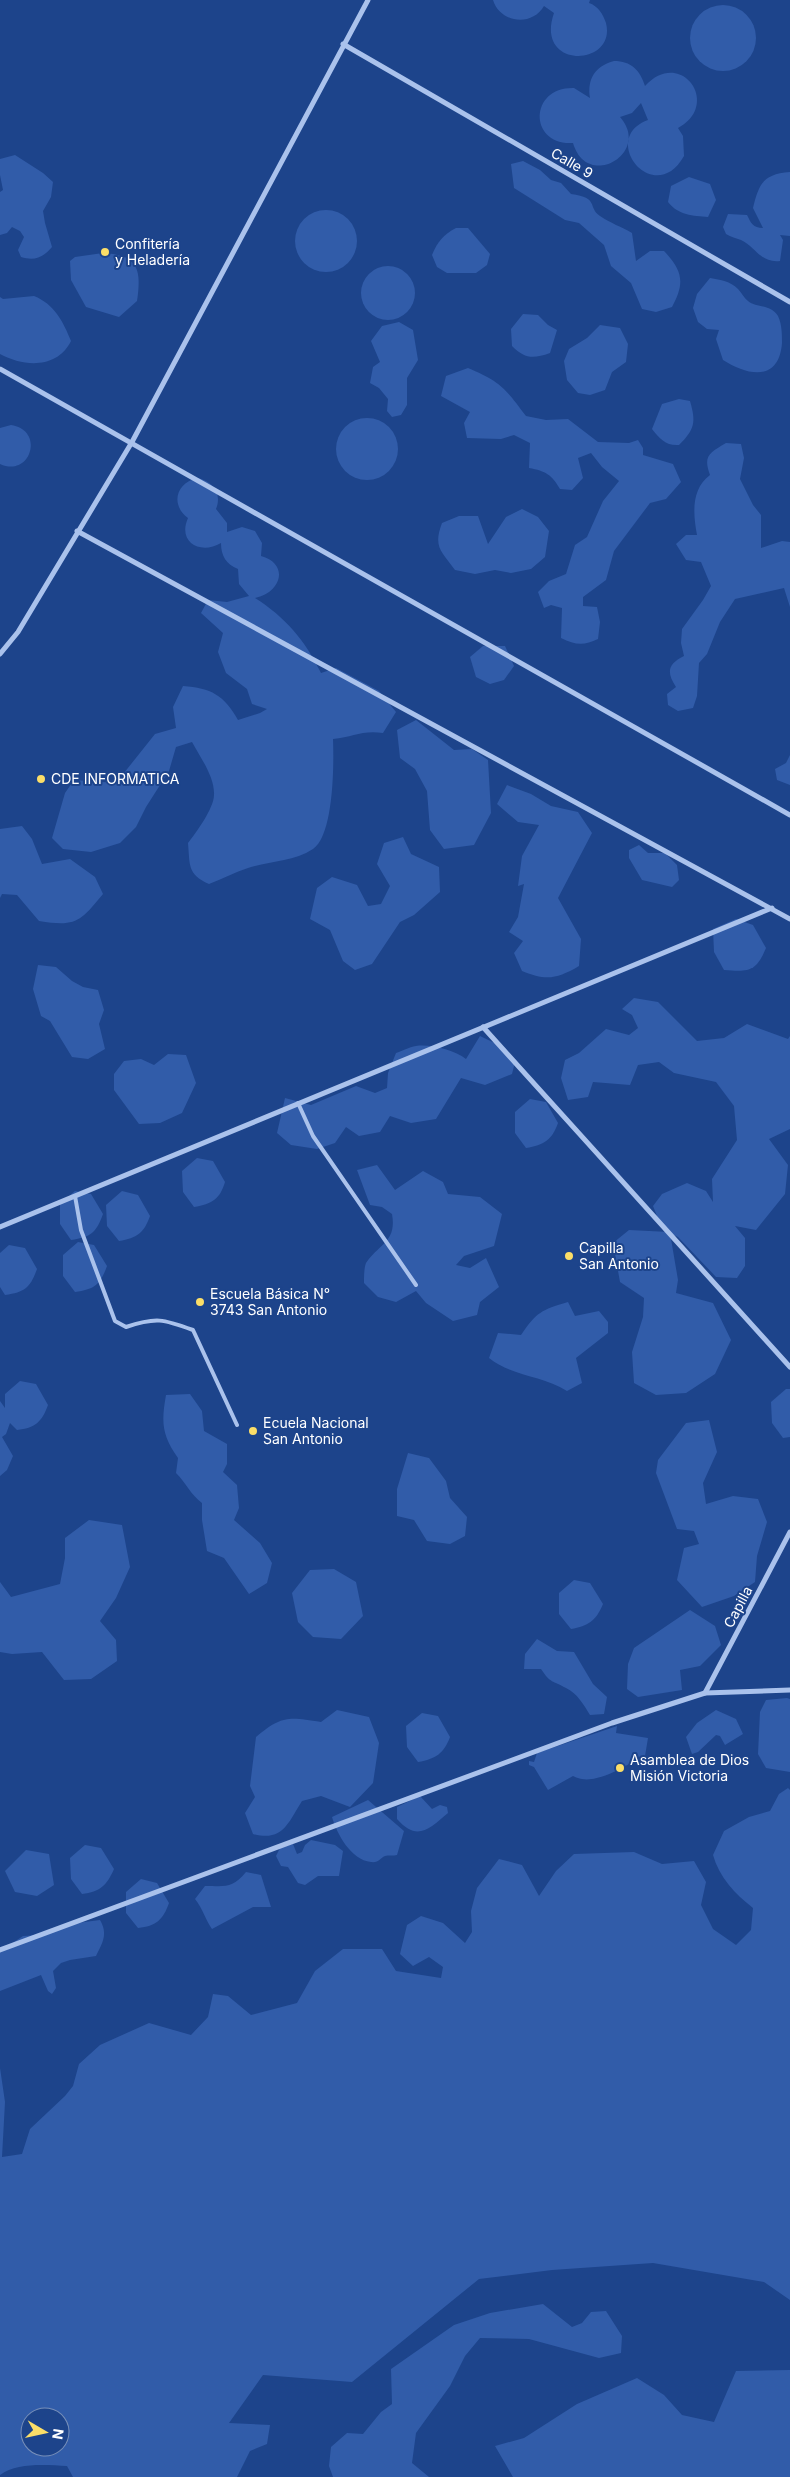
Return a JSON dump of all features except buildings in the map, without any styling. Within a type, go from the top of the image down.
[{"type":"street","points":[[0,654],[18,632],[132,442],[368,0]]},
{"type":"street","name":"Calle 9","points":[[343,44],[790,302]]},
{"type":"street","points":[[0,369],[790,815]]},
{"type":"street","points":[[77,531],[790,919]]},
{"type":"street","points":[[0,1227],[772,908]]},
{"type":"street","points":[[483,1027],[790,1367]]},
{"type":"street","name":"Capilla","points":[[705,1694],[790,1532]]},
{"type":"street","points":[[0,1950],[537,1749],[705,1694],[790,1690]]},
{"type":"lane","points":[[298,1103],[313,1136],[416,1285]]},
{"type":"lane","points":[[75,1196],[81,1230],[115,1321],[126,1327],[145,1320],[165,1319],[193,1330],[237,1425]]},
{"type":"shaded area","points":[[493,0],[590,0],[589,3],[598,8],[605,20],[606,38],[600,48],[589,54],[577,56],[565,53],[555,45],[551,32],[554,13],[544,6],[539,13],[532,17],[517,20],[502,14]]},
{"type":"shaded area","points":[[716,5],[730,5],[742,10],[751,19],[756,31],[754,51],[747,62],[730,71],[716,71],[704,66],[695,57],[690,45],[690,31],[695,19],[704,10]]},
{"type":"shaded area","points":[[620,61],[630,65],[640,75],[645,86],[659,76],[672,73],[683,76],[691,84],[696,94],[696,106],[691,118],[678,128],[683,136],[684,156],[672,170],[659,175],[646,173],[636,165],[630,153],[628,141],[623,154],[614,162],[602,165],[591,164],[580,157],[573,143],[559,141],[548,136],[542,127],[540,116],[542,106],[548,97],[559,90],[574,88],[590,98],[591,79],[597,70],[607,63]],"holes":[[[641,103],[648,120],[634,129],[628,141],[628,130],[620,117],[632,113]]]},
{"type":"shaded area","points":[[15,155],[43,173],[53,182],[51,197],[43,211],[52,247],[42,256],[30,259],[21,257],[18,250],[24,237],[20,231],[12,227],[7,233],[0,235],[0,192],[3,190],[0,175],[0,159]]},
{"type":"shaded area","points":[[523,161],[540,170],[551,180],[561,183],[571,194],[586,198],[592,203],[596,213],[632,233],[636,261],[650,251],[664,251],[675,265],[680,278],[679,291],[672,307],[656,312],[642,309],[631,283],[611,266],[604,245],[579,223],[565,220],[514,188],[511,164]]},
{"type":"shaded area","points":[[790,172],[790,236],[780,235],[783,240],[780,261],[768,260],[746,243],[726,234],[723,227],[728,214],[747,215],[753,225],[763,228],[753,208],[760,187],[768,178],[774,175]]},
{"type":"shaded area","points":[[689,177],[710,184],[716,200],[708,217],[681,212],[668,202],[671,186]]},
{"type":"shaded area","points":[[326,210],[338,212],[348,219],[355,229],[357,241],[355,253],[348,263],[338,270],[326,272],[314,270],[304,263],[297,253],[295,241],[297,229],[304,219],[314,212]]},
{"type":"shaded area","points":[[456,228],[468,228],[490,254],[487,265],[476,273],[447,273],[437,267],[432,255],[434,250],[444,236]]},
{"type":"shaded area","points":[[103,253],[114,254],[130,260],[135,265],[139,280],[137,301],[119,317],[86,307],[71,280],[70,261],[75,257]]},
{"type":"shaded area","points":[[383,266],[393,266],[403,270],[411,278],[415,293],[411,308],[403,316],[393,320],[383,320],[373,316],[365,308],[361,298],[361,288],[365,278],[373,270]]},
{"type":"shaded area","points":[[710,278],[732,284],[748,301],[768,308],[778,316],[781,326],[782,343],[780,356],[769,370],[752,372],[742,370],[723,360],[716,339],[719,330],[707,329],[698,322],[693,308],[697,294]]},
{"type":"shaded area","points":[[34,296],[41,299],[57,314],[71,341],[57,357],[39,363],[19,361],[0,354],[0,297],[3,299]]},
{"type":"shaded area","points":[[523,314],[538,315],[548,325],[557,330],[550,353],[530,357],[525,356],[512,346],[511,329]]},
{"type":"shaded area","points":[[399,322],[413,330],[418,360],[407,378],[407,405],[401,415],[392,417],[387,411],[388,399],[379,388],[370,383],[373,367],[380,362],[371,341],[382,326]]},
{"type":"shaded area","points":[[600,325],[620,328],[628,344],[626,362],[612,372],[605,390],[590,395],[578,393],[567,380],[564,361],[569,349],[587,338]]},
{"type":"shaded area","points":[[468,368],[488,377],[502,387],[526,416],[546,420],[568,419],[598,442],[629,443],[638,440],[643,448],[643,455],[673,464],[681,482],[666,499],[650,503],[614,551],[606,580],[583,597],[583,606],[597,607],[600,622],[598,639],[580,644],[561,638],[562,608],[551,605],[544,608],[538,592],[549,581],[566,574],[575,545],[587,537],[603,501],[619,481],[602,467],[591,453],[578,458],[583,478],[572,490],[560,489],[548,474],[529,468],[530,443],[514,435],[501,439],[467,438],[464,423],[470,412],[441,396],[446,376]]},
{"type":"shaded area","points":[[679,399],[690,401],[693,425],[679,445],[674,445],[664,441],[652,429],[662,404]]},
{"type":"shaded area","points":[[367,418],[379,420],[389,427],[396,437],[398,449],[396,461],[389,471],[379,478],[367,480],[355,478],[345,471],[338,461],[336,449],[338,437],[345,427],[355,420]]},
{"type":"shaded area","points":[[11,425],[22,429],[28,435],[31,443],[30,452],[26,459],[20,465],[11,467],[0,464],[0,428]]},
{"type":"shaded area","points":[[726,443],[741,444],[744,458],[740,479],[753,505],[761,515],[761,548],[782,541],[790,542],[790,607],[784,588],[735,599],[720,622],[707,654],[699,663],[697,696],[693,708],[678,711],[668,705],[667,694],[676,687],[671,677],[670,669],[675,662],[684,656],[681,643],[682,629],[711,586],[701,562],[686,560],[676,544],[686,535],[697,535],[694,510],[696,495],[699,487],[710,475],[707,463],[709,456]]},
{"type":"shaded area","points":[[198,478],[208,482],[215,489],[218,498],[216,509],[227,523],[227,532],[242,527],[255,531],[262,543],[261,556],[276,565],[279,571],[276,585],[264,595],[255,598],[276,613],[293,630],[308,650],[321,673],[336,668],[379,691],[396,712],[383,733],[363,733],[333,739],[333,781],[329,814],[320,841],[313,849],[281,861],[243,870],[209,884],[193,872],[189,857],[188,843],[208,813],[214,795],[210,774],[192,742],[176,747],[169,771],[146,807],[136,827],[120,843],[91,852],[63,849],[52,838],[65,793],[74,780],[116,783],[155,734],[176,728],[173,707],[183,686],[216,694],[233,711],[238,720],[267,709],[252,704],[247,689],[226,673],[218,652],[223,633],[201,613],[208,600],[227,602],[249,596],[239,584],[238,569],[230,565],[223,556],[221,543],[206,548],[199,547],[188,540],[185,527],[188,518],[182,513],[177,501],[180,489],[191,480]]},
{"type":"shaded area","points":[[522,509],[538,517],[549,531],[545,557],[531,569],[511,573],[495,570],[475,574],[455,570],[442,553],[438,538],[442,523],[459,516],[478,516],[488,544],[506,517]]},
{"type":"shaded area","points":[[483,646],[505,646],[514,666],[504,680],[490,684],[476,677],[470,657]]},
{"type":"shaded area","points":[[416,720],[454,750],[472,749],[488,760],[491,813],[474,845],[444,849],[430,830],[427,791],[415,769],[400,758],[397,730]]},
{"type":"shaded area","points":[[790,755],[790,785],[777,780],[775,769],[786,763]]},
{"type":"shaded area","points":[[507,785],[531,794],[551,806],[578,812],[592,833],[558,898],[581,939],[579,966],[558,976],[545,977],[522,971],[514,953],[523,941],[509,932],[518,917],[524,884],[518,886],[522,856],[539,825],[518,822],[497,804]]},
{"type":"shaded area","points":[[22,826],[32,839],[42,864],[70,859],[95,877],[103,894],[88,911],[76,920],[61,923],[39,921],[17,895],[2,894],[0,898],[0,829]]},
{"type":"shaded area","points":[[403,837],[411,854],[439,867],[440,892],[414,915],[400,922],[372,964],[355,970],[343,961],[330,930],[310,919],[317,888],[332,877],[357,885],[368,906],[381,904],[390,886],[377,864],[384,843]]},
{"type":"shaded area","points":[[639,845],[648,853],[665,853],[677,865],[679,880],[672,887],[642,880],[629,858],[629,850]]},
{"type":"shaded area","points":[[736,919],[753,925],[766,948],[759,962],[751,969],[740,971],[724,970],[714,952],[713,929]]},
{"type":"shaded area","points":[[38,965],[56,967],[72,981],[83,987],[98,990],[104,1010],[99,1024],[105,1049],[88,1059],[72,1057],[50,1021],[41,1016],[33,989]]},
{"type":"shaded area","points":[[634,998],[658,1002],[697,1041],[724,1038],[747,1024],[788,1039],[790,1036],[790,1129],[769,1139],[788,1165],[785,1194],[756,1230],[735,1226],[745,1238],[745,1266],[737,1278],[716,1277],[678,1237],[670,1233],[678,1280],[676,1293],[713,1303],[731,1340],[715,1374],[686,1393],[656,1395],[634,1383],[632,1352],[643,1317],[644,1298],[620,1282],[613,1243],[629,1230],[669,1232],[661,1226],[653,1206],[662,1194],[687,1183],[706,1191],[713,1202],[712,1179],[737,1140],[734,1106],[716,1082],[674,1073],[659,1062],[638,1065],[630,1085],[593,1082],[588,1097],[568,1100],[561,1078],[565,1060],[579,1053],[606,1029],[629,1035],[638,1028],[632,1015],[622,1009]]},
{"type":"shaded area","points":[[480,1036],[505,1048],[515,1062],[512,1074],[485,1085],[461,1078],[436,1119],[411,1123],[390,1116],[380,1132],[359,1136],[346,1127],[335,1143],[317,1149],[291,1145],[277,1133],[285,1098],[311,1105],[356,1086],[375,1093],[387,1088],[388,1073],[396,1053],[413,1047],[428,1046],[449,1050],[466,1059]]},
{"type":"shaded area","points":[[168,1054],[186,1055],[196,1083],[182,1113],[160,1123],[139,1124],[114,1090],[114,1074],[124,1061],[141,1059],[154,1065]]},
{"type":"shaded area","points":[[530,1099],[546,1102],[558,1123],[550,1138],[538,1145],[526,1148],[515,1133],[515,1112]]},
{"type":"shaded area","points":[[197,1158],[213,1161],[225,1182],[218,1197],[206,1204],[194,1207],[183,1192],[182,1171]]},
{"type":"shaded area","points":[[377,1165],[395,1190],[423,1171],[443,1182],[448,1194],[480,1197],[502,1214],[494,1246],[464,1256],[456,1265],[470,1268],[486,1258],[499,1287],[480,1302],[477,1315],[453,1321],[426,1303],[416,1291],[396,1302],[378,1297],[364,1283],[366,1263],[386,1242],[392,1231],[393,1223],[392,1214],[382,1207],[370,1205],[357,1170]]},
{"type":"shaded area","points":[[75,1191],[91,1194],[103,1214],[98,1226],[92,1233],[71,1240],[60,1224],[60,1204]]},
{"type":"shaded area","points":[[122,1191],[138,1195],[150,1216],[139,1234],[119,1241],[107,1226],[106,1205]]},
{"type":"shaded area","points":[[78,1242],[94,1245],[107,1266],[102,1278],[96,1285],[75,1292],[63,1276],[63,1255]]},
{"type":"shaded area","points":[[9,1245],[25,1248],[37,1269],[32,1281],[26,1288],[5,1295],[0,1287],[0,1253]]},
{"type":"shaded area","points":[[568,1302],[575,1316],[599,1311],[608,1322],[608,1333],[576,1358],[582,1383],[567,1391],[548,1382],[508,1369],[489,1358],[498,1333],[521,1335],[531,1321],[540,1313]]},
{"type":"shaded area","points":[[20,1381],[36,1384],[48,1405],[40,1420],[29,1428],[17,1430],[10,1423],[6,1434],[2,1437],[13,1456],[7,1470],[0,1476],[0,1401],[5,1408],[5,1394]]},
{"type":"shaded area","points":[[786,1389],[790,1389],[790,1437],[783,1438],[772,1423],[771,1402]]},
{"type":"shaded area","points":[[190,1394],[202,1411],[204,1431],[227,1444],[227,1464],[223,1472],[237,1485],[239,1508],[234,1520],[260,1543],[272,1563],[267,1583],[249,1594],[224,1558],[207,1551],[202,1520],[202,1503],[176,1473],[178,1458],[166,1435],[163,1421],[166,1395]]},
{"type":"shaded area","points":[[709,1420],[717,1452],[703,1483],[706,1504],[733,1496],[758,1499],[767,1522],[757,1556],[755,1582],[734,1596],[702,1607],[677,1580],[684,1548],[699,1544],[694,1531],[677,1529],[656,1473],[658,1460],[686,1423]]},
{"type":"shaded area","points":[[408,1453],[429,1458],[446,1481],[450,1498],[467,1517],[465,1536],[450,1544],[427,1541],[414,1520],[397,1516],[397,1489]]},
{"type":"shaded area","points":[[89,1520],[122,1525],[130,1567],[116,1598],[100,1621],[116,1640],[117,1661],[91,1679],[64,1680],[42,1652],[12,1654],[0,1652],[0,1582],[11,1597],[60,1584],[65,1558],[65,1538]]},
{"type":"shaded area","points":[[334,1569],[356,1582],[363,1616],[341,1639],[313,1637],[298,1622],[292,1593],[310,1570]]},
{"type":"shaded area","points":[[574,1580],[590,1583],[603,1604],[591,1622],[571,1629],[559,1614],[559,1593]]},
{"type":"shaded area","points":[[690,1610],[715,1626],[721,1645],[700,1666],[680,1670],[682,1690],[638,1697],[627,1689],[628,1664],[634,1648]]},
{"type":"shaded area","points":[[537,1639],[557,1651],[574,1652],[593,1684],[607,1697],[604,1714],[590,1715],[574,1693],[550,1679],[541,1669],[524,1669],[525,1654]]},
{"type":"shaded area","points":[[790,1699],[790,1772],[766,1768],[758,1754],[760,1712],[766,1700]]},
{"type":"shaded area","points":[[337,1710],[369,1717],[379,1743],[373,1783],[350,1807],[321,1796],[302,1801],[284,1829],[271,1835],[253,1834],[245,1813],[255,1797],[250,1786],[256,1737],[273,1725],[286,1719],[321,1722]]},
{"type":"shaded area","points":[[716,1710],[736,1719],[743,1734],[725,1745],[720,1736],[716,1735],[698,1752],[692,1754],[686,1737],[697,1723]]},
{"type":"shaded area","points":[[422,1713],[438,1716],[450,1737],[442,1751],[430,1759],[418,1762],[407,1747],[406,1726]]},
{"type":"shaded area","points":[[617,1726],[616,1733],[648,1738],[645,1756],[609,1774],[590,1779],[581,1779],[573,1776],[548,1790],[534,1767],[529,1765],[529,1761],[534,1762],[537,1753]]},
{"type":"shaded area","points":[[788,1788],[790,1790],[790,2300],[764,2282],[653,2263],[552,2270],[479,2279],[352,2382],[263,2375],[229,2423],[270,2425],[267,2444],[250,2451],[237,2477],[73,2477],[67,2466],[41,2465],[23,2466],[0,2475],[0,2068],[5,2102],[2,2157],[22,2154],[30,2129],[65,2096],[73,2086],[79,2064],[100,2045],[149,2023],[191,2035],[208,2017],[213,1994],[228,1996],[251,2015],[297,2003],[315,1971],[343,1949],[382,1949],[396,1971],[441,1978],[443,1967],[429,1957],[413,1966],[400,1954],[407,1925],[421,1916],[443,1923],[465,1943],[472,1932],[471,1911],[477,1888],[499,1859],[522,1865],[539,1896],[556,1871],[574,1854],[634,1852],[662,1864],[694,1861],[706,1882],[701,1905],[713,1929],[736,1945],[751,1930],[753,1908],[728,1884],[719,1871],[713,1855],[724,1831],[749,1817],[770,1811],[779,1794]]},
{"type":"shaded area","points":[[420,1796],[432,1809],[440,1805],[447,1807],[448,1813],[423,1831],[411,1830],[397,1819],[397,1807]]},
{"type":"shaded area","points":[[368,1800],[404,1831],[397,1855],[385,1856],[374,1862],[357,1857],[351,1851],[337,1831],[332,1817]]},
{"type":"shaded area","points":[[311,1840],[335,1845],[343,1851],[339,1876],[318,1876],[305,1885],[298,1883],[288,1867],[281,1866],[276,1856],[280,1848],[293,1844],[297,1854],[302,1852],[305,1845]]},
{"type":"shaded area","points":[[85,1845],[101,1848],[114,1869],[102,1887],[82,1894],[71,1879],[70,1858]]},
{"type":"shaded area","points":[[26,1850],[49,1854],[54,1885],[37,1896],[15,1892],[5,1871]]},
{"type":"shaded area","points":[[246,1872],[261,1875],[271,1907],[253,1907],[212,1929],[195,1899],[205,1886],[232,1884]]},
{"type":"shaded area","points":[[141,1879],[157,1883],[169,1903],[158,1921],[150,1926],[138,1928],[126,1913],[126,1892]]},
{"type":"shaded area","points":[[100,1920],[104,1934],[96,1956],[61,1963],[53,1971],[56,1988],[52,1994],[48,1991],[41,1975],[0,1991],[0,1947],[8,1946],[23,1936],[41,1935],[69,1924]]},
{"type":"shaded area","points":[[543,2304],[572,2327],[582,2323],[591,2312],[606,2311],[622,2336],[621,2353],[599,2358],[529,2339],[480,2338],[465,2356],[450,2386],[416,2433],[412,2463],[429,2477],[333,2477],[329,2466],[331,2447],[347,2433],[363,2434],[381,2412],[392,2404],[391,2369],[454,2325],[490,2313]]},
{"type":"shaded area","points":[[790,2370],[790,2477],[513,2477],[495,2446],[524,2438],[577,2404],[637,2378],[664,2395],[682,2415],[714,2422],[736,2371]]},
{"type":"place","name":"Confitería y Heladería","points":[[105,252]]},
{"type":"place","name":"CDE INFORMATICA","points":[[41,779]]},
{"type":"place","name":"Capilla San Antonio","points":[[569,1256]]},
{"type":"place","name":"Escuela Básica N° 3743 San Antonio","points":[[200,1302]]},
{"type":"place","name":"Ecuela Nacional San Antonio","points":[[253,1431]]},
{"type":"place","name":"Asamblea de Dios Misión Victoria","points":[[620,1768]]}]
